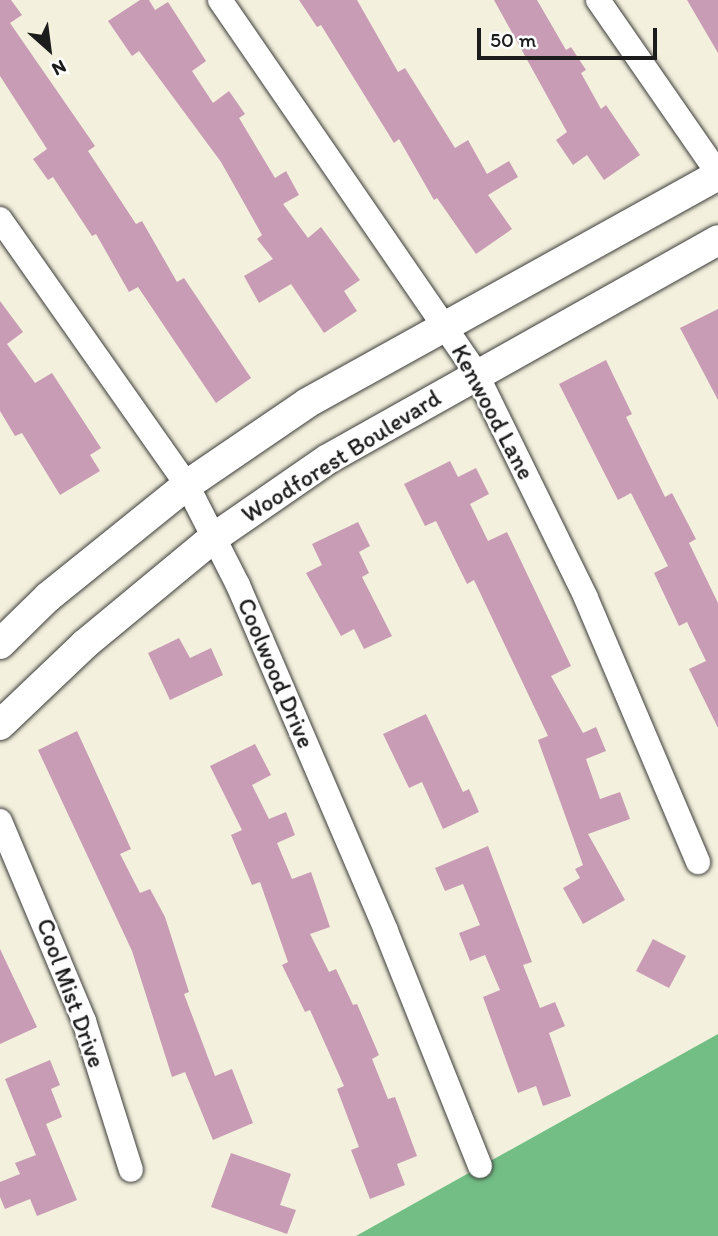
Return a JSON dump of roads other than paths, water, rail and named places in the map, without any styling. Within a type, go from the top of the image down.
[{"type":"street","name":"Kenwood Lane","points":[[220,0],[476,373],[586,598],[698,862]]},
{"type":"street","points":[[0,644],[48,597],[187,485],[307,403],[718,174],[598,0]]},
{"type":"street","name":"Coolwood Drive","points":[[0,219],[187,485],[212,539],[238,585],[370,893],[480,1166]]},
{"type":"street","name":"Woodforest Boulevard","points":[[0,725],[85,644],[212,539],[328,459],[476,373],[718,240]]},
{"type":"street","name":"Cool Mist Drive","points":[[0,821],[84,1021],[131,1170]]}]
